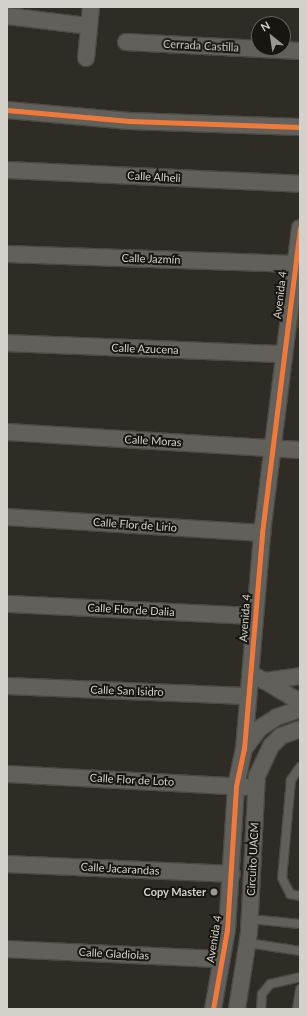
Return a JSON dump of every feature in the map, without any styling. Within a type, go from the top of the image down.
[{"type":"street","points":[[86,58],[91,7]]},
{"type":"street","points":[[7,16],[89,26]]},
{"type":"street","name":"Cerrada Castilla","points":[[126,42],[300,50]]},
{"type":"street","points":[[7,110],[130,121],[300,127]]},
{"type":"street","name":"Calle Alheli","points":[[7,170],[300,184]]},
{"type":"street","name":"Avenida 4","points":[[213,1009],[220,959],[226,930],[232,874],[236,786],[244,749],[246,696],[251,674],[254,616],[262,533],[274,449],[294,264],[300,228]]},
{"type":"street","name":"Calle Jazmín","points":[[7,254],[294,264]]},
{"type":"street","name":"Calle Azucena","points":[[7,343],[284,354]]},
{"type":"street","name":"Calle Moras","points":[[7,432],[300,450]]},
{"type":"street","name":"Calle Flor de Lirio","points":[[7,517],[262,533]]},
{"type":"street","name":"Calle Flor de Dalia","points":[[7,604],[254,616]]},
{"type":"street","points":[[251,674],[300,702]]},
{"type":"street","points":[[265,681],[300,676]]},
{"type":"street","name":"Calle San Isidro","points":[[7,686],[246,696]]},
{"type":"street","points":[[244,749],[260,728],[277,717],[300,709]]},
{"type":"street","name":"Circuito UACM","points":[[237,1009],[249,932],[256,788],[262,760],[270,746],[281,736],[300,729]]},
{"type":"street","name":"Calle Flor de Loto","points":[[7,774],[256,788]]},
{"type":"street","name":"Calle Jacarandas","points":[[7,864],[232,874]]},
{"type":"street","points":[[226,930],[249,932]]},
{"type":"street","name":"Calle Gladiolas","points":[[7,949],[220,959]]},
{"type":"lane","points":[[300,767],[291,780],[282,878],[290,894],[300,896]]},
{"type":"lane","points":[[249,932],[300,924]]},
{"type":"lane","points":[[249,932],[300,951]]},
{"type":"lane","points":[[261,1009],[262,994],[270,984],[300,977]]},
{"type":"lane","points":[[297,1009],[300,989]]},
{"type":"shaded area","points":[[300,261],[300,328],[294,329]]},
{"type":"cycle path","points":[[7,110],[130,121],[300,127]]},
{"type":"cycle path","points":[[213,1009],[227,930],[236,786],[244,749],[262,533],[300,228]]},
{"type":"place","name":"Copy Master","points":[[214,892]]}]
